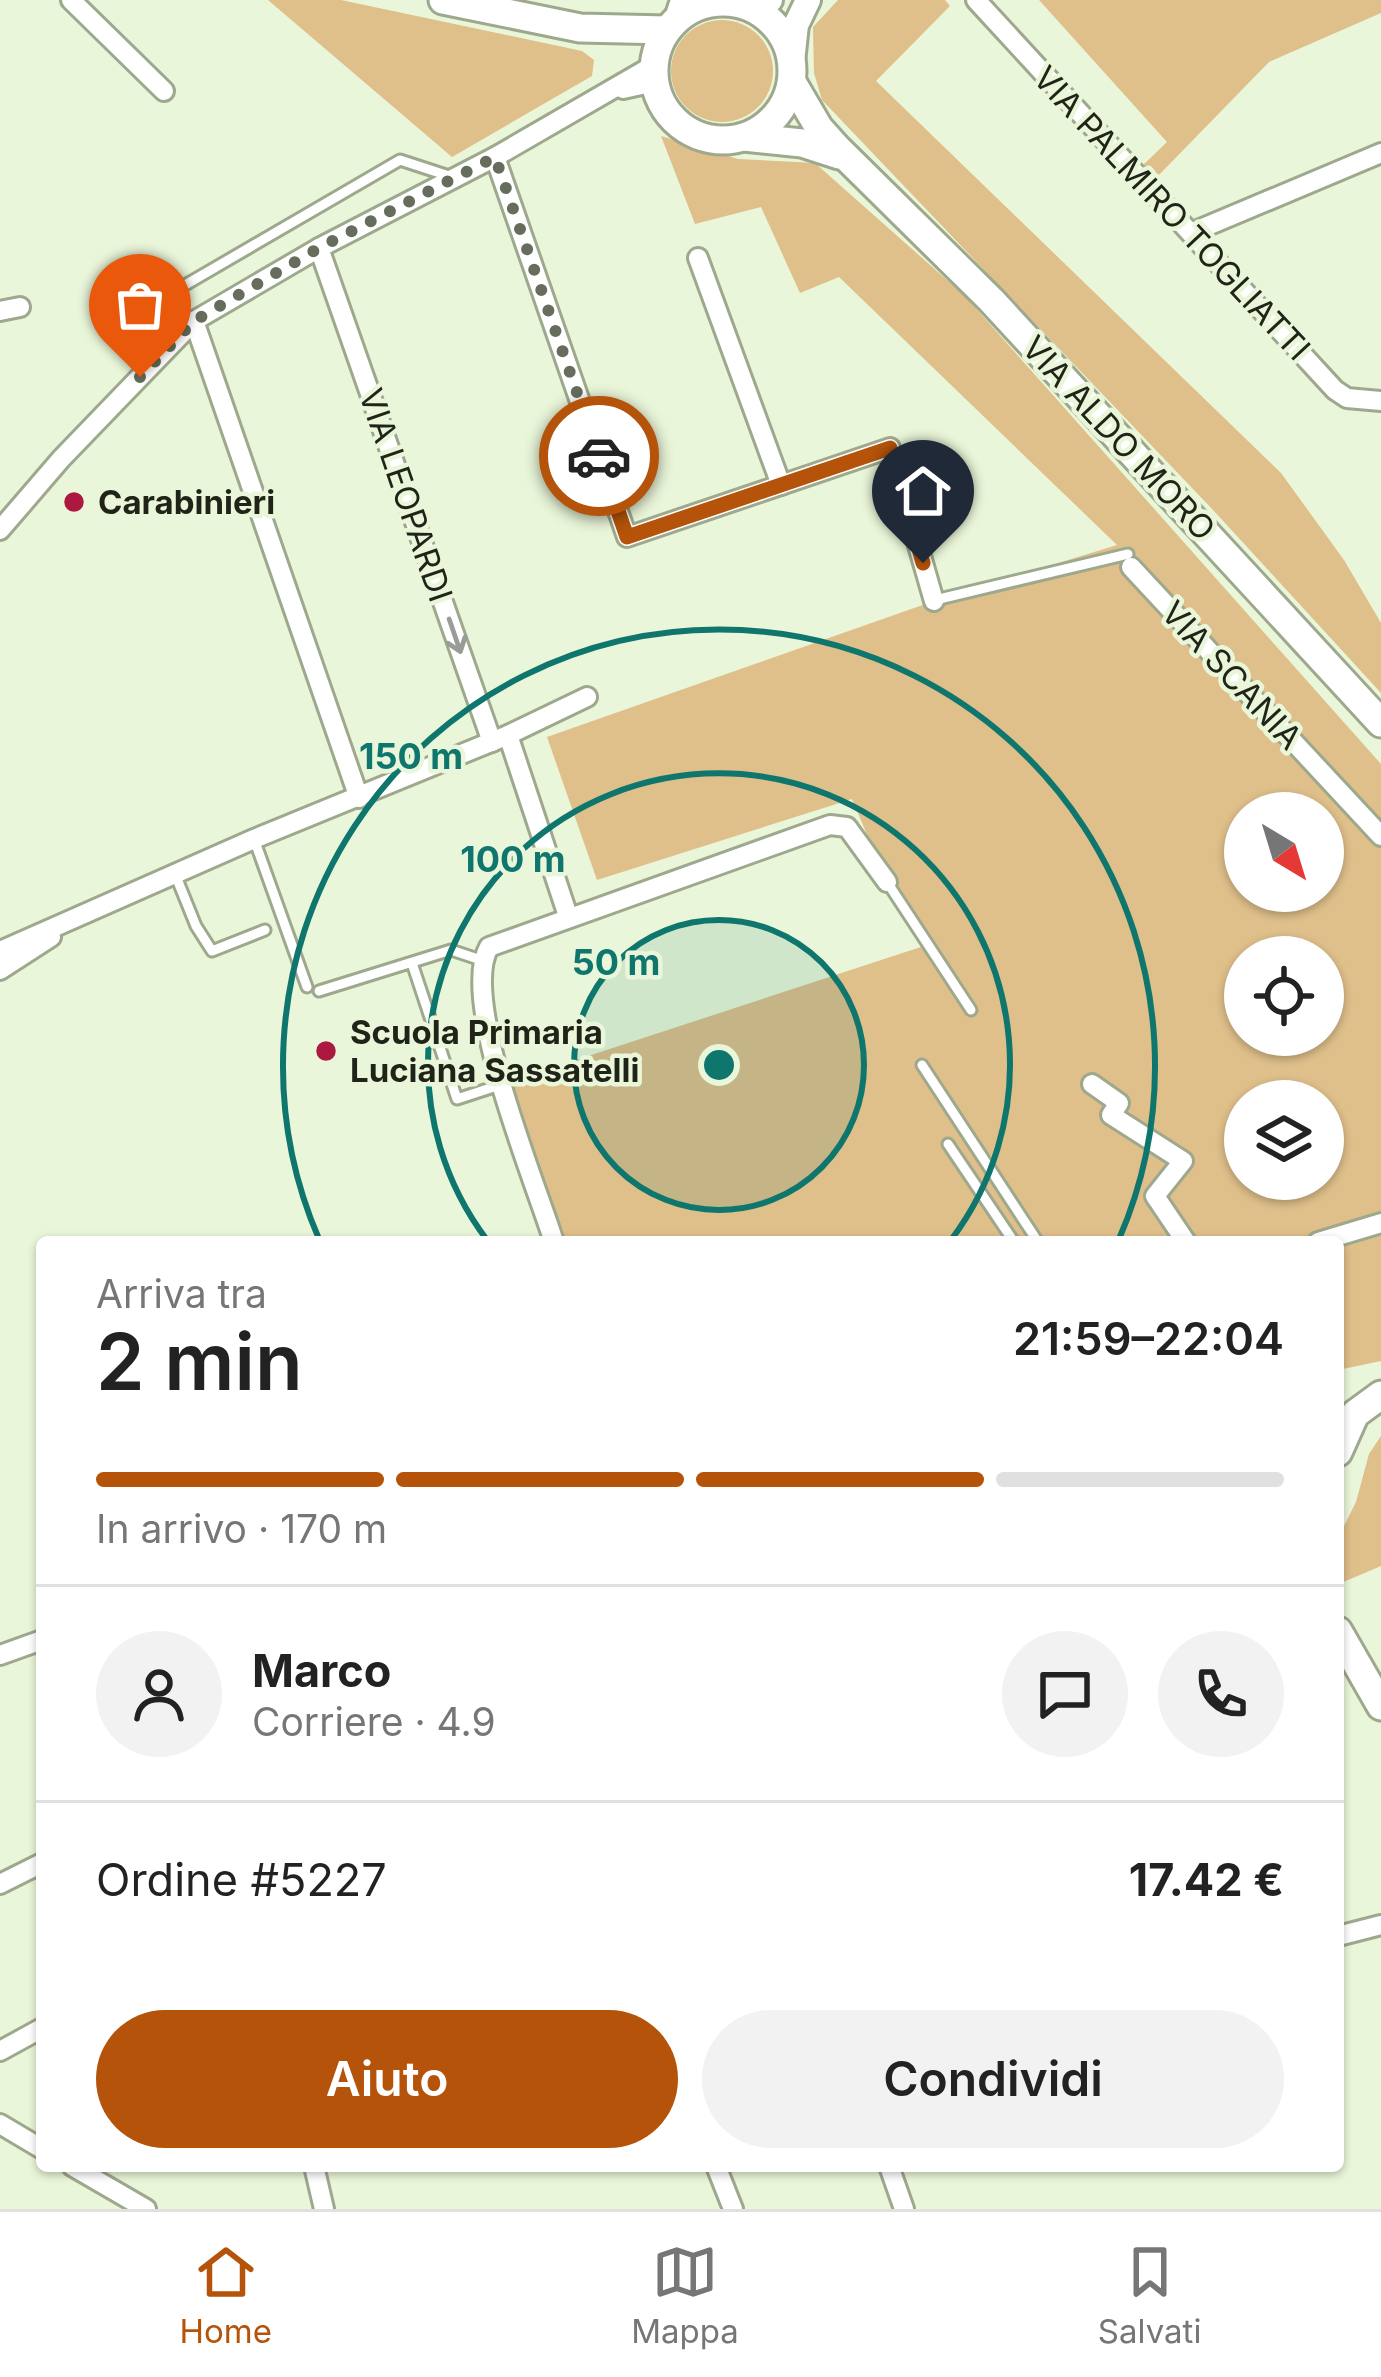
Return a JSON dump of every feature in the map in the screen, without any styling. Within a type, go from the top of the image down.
[{"type":"main road","points":[[443,0],[580,28],[673,18],[698,6],[733,2],[776,25],[787,43],[792,72],[775,117],[744,137],[710,139],[694,134],[668,113],[654,73],[673,18]]},
{"type":"main road","points":[[580,28],[654,73]]},
{"type":"main road","name":"VIA ALDO MORO","points":[[792,72],[819,128],[991,300],[1381,723]]},
{"type":"main road","name":"VIA ALDO MORO","points":[[744,137],[802,142],[849,161]]},
{"type":"main road","points":[[1344,1405],[1381,1394]]},
{"type":"main road","points":[[1344,1439],[1355,1414],[1381,1394]]},
{"type":"main road","points":[[1344,1641],[1381,1706]]},
{"type":"street","points":[[71,0],[164,91]]},
{"type":"street","points":[[733,2],[770,0]]},
{"type":"street","points":[[792,72],[796,25],[808,0]]},
{"type":"street","name":"VIA PALMIRO TOGLIATTI","points":[[976,0],[1334,390],[1347,398],[1381,400]]},
{"type":"street","points":[[0,530],[194,321],[319,248],[654,73]]},
{"type":"street","points":[[1193,232],[1381,153]]},
{"type":"street","points":[[495,157],[627,537],[890,448],[934,601]]},
{"type":"street","name":"VIA LEOPARDI","points":[[319,248],[568,916]]},
{"type":"street","points":[[698,258],[781,485]]},
{"type":"street","points":[[194,321],[359,798]]},
{"type":"street","name":"VIA SCANIA","points":[[1130,560],[1381,836]]},
{"type":"street","points":[[0,951],[587,697]]},
{"type":"street","points":[[552,1236],[483,1008],[482,960],[489,947],[830,825],[847,827],[887,882]]},
{"type":"street","points":[[0,970],[76,918]]},
{"type":"street","points":[[1092,1084],[1119,1102],[1111,1115],[1183,1161],[1155,1196],[1182,1236]]},
{"type":"street","points":[[1344,1237],[1379,1231]]},
{"type":"street","points":[[0,1655],[36,1642]]},
{"type":"street","points":[[0,1884],[36,1866]]},
{"type":"street","points":[[1344,1934],[1381,1925]]},
{"type":"street","points":[[0,2051],[36,2031]]},
{"type":"street","points":[[0,2124],[36,2145]]},
{"type":"street","points":[[82,2172],[146,2209]]},
{"type":"street","points":[[315,2172],[323,2209]]},
{"type":"street","points":[[718,2172],[733,2209]]},
{"type":"street","points":[[891,2172],[904,2209]]},
{"type":"lane","points":[[158,358],[134,328],[161,299],[400,160],[454,178]]},
{"type":"lane","points":[[934,601],[1130,560]]},
{"type":"lane","points":[[254,839],[307,987]]},
{"type":"lane","points":[[175,874],[212,951],[265,930]]},
{"type":"lane","points":[[887,882],[971,1010]]},
{"type":"lane","points":[[320,992],[452,950],[482,960]]},
{"type":"lane","points":[[412,963],[457,1099],[503,1084]]},
{"type":"lane","points":[[922,1066],[1034,1236]]},
{"type":"lane","points":[[948,1144],[1010,1236]]},
{"type":"shaded area","points":[[268,0],[341,0],[582,51],[594,60],[592,76],[452,157]]},
{"type":"shaded area","points":[[838,0],[945,0],[950,6],[876,81],[1281,473],[1344,560],[1381,623],[1381,693],[822,100],[814,73],[813,27]]},
{"type":"shaded area","points":[[1039,0],[1381,0],[1381,13],[1269,62],[1155,179],[1142,166],[1167,142]]},
{"type":"shaded area","points":[[722,20],[742,24],[758,35],[769,51],[773,71],[769,91],[758,107],[742,118],[722,122],[702,118],[686,107],[675,91],[671,71],[675,51],[686,35],[702,24]]},
{"type":"shaded area","points":[[661,136],[738,159],[815,163],[965,296],[1381,764],[1381,1361],[1344,1369],[1344,1236],[552,1236],[503,1084],[927,945],[887,882],[852,799],[597,880],[547,737],[934,601],[1117,545],[839,277],[800,293],[761,207],[695,224]]},
{"type":"shaded area","points":[[1381,1436],[1381,1566],[1344,1582],[1344,1526],[1369,1454]]},
{"type":"way so far","points":[[140,377],[194,321],[319,248],[495,157],[599,456]]},
{"type":"place","name":"Carabinieri","points":[[74,502]]},
{"type":"place","name":"Scuola Primaria Luciana Sassatelli","points":[[326,1051]]},
{"type":"route","points":[[599,456],[627,537],[890,448],[923,563]]}]
